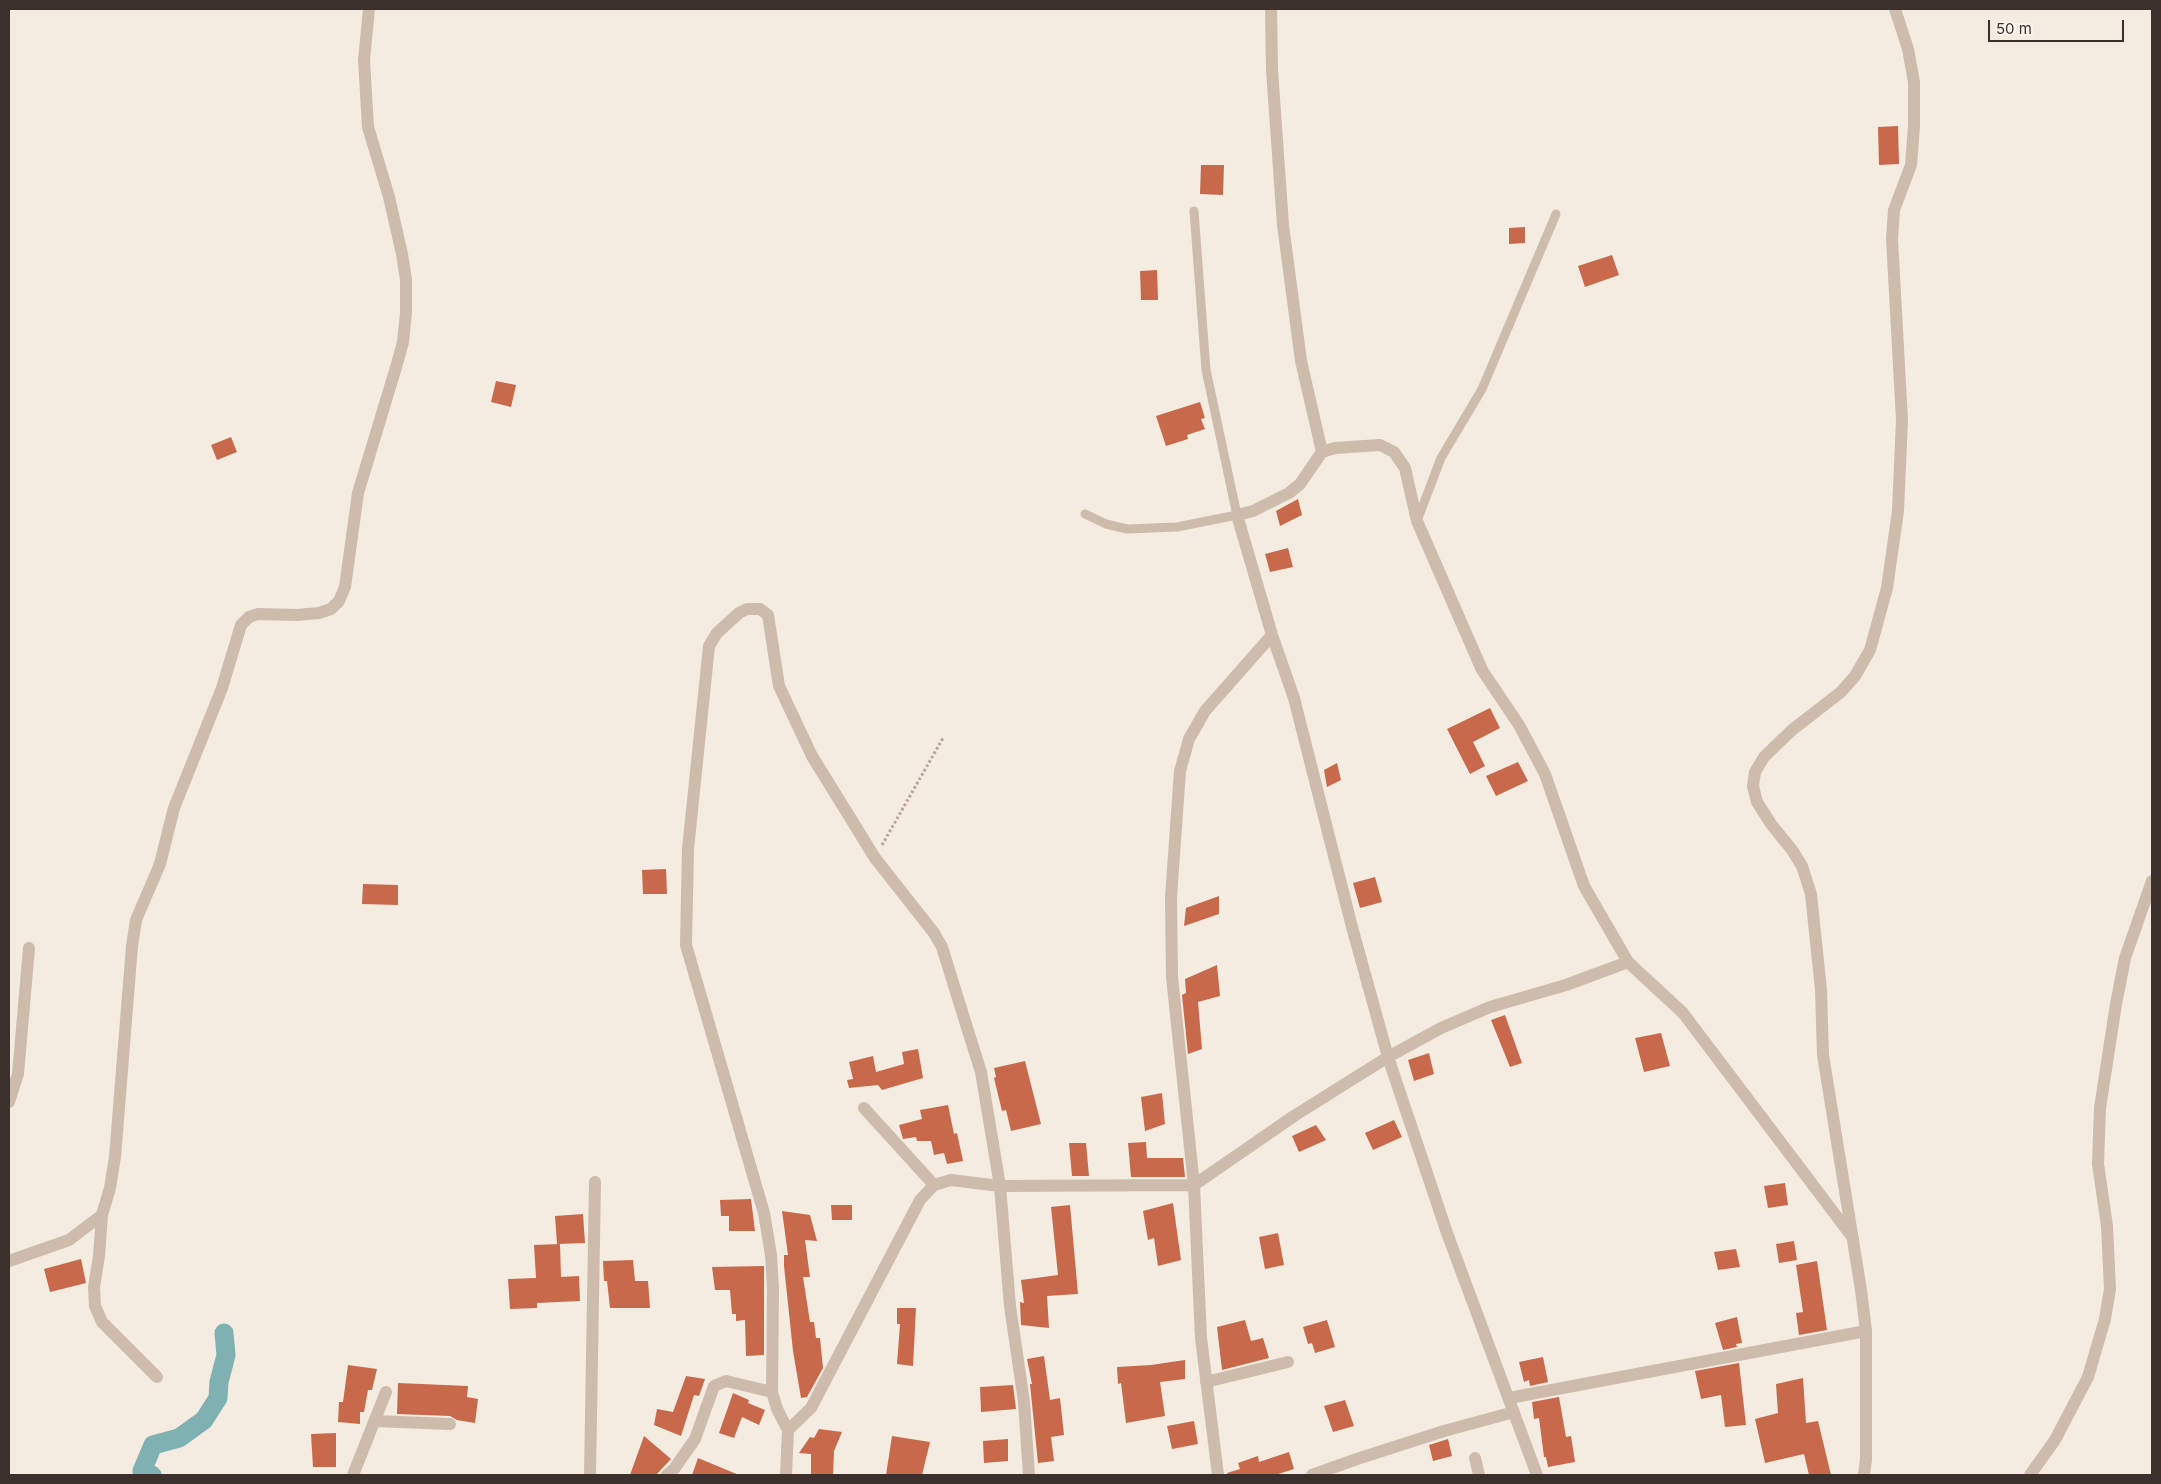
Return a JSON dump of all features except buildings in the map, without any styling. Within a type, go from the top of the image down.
[{"type":"street","points":[[157,1377],[96,1314],[94,1287],[99,1256],[102,1215],[110,1188],[115,1157],[132,946],[136,920],[160,864],[174,808],[222,688],[241,625],[248,617],[258,614],[297,615],[319,613],[331,609],[340,601],[345,587],[360,484],[403,342],[406,313],[406,280],[402,254],[389,197],[368,127],[364,60],[369,9]]},
{"type":"street","points":[[1271,9],[1272,70],[1283,225],[1301,361],[1322,452]]},
{"type":"street","points":[[1864,1475],[1866,1459],[1866,1331],[1824,1055],[1821,990],[1810,894],[1802,866],[1757,802],[1753,786],[1755,772],[1764,757],[1792,730],[1841,692],[1855,676],[1870,650],[1887,588],[1898,512],[1902,420],[1892,239],[1894,210],[1911,164],[1914,126],[1914,82],[1908,48],[1895,9]]},
{"type":"street","points":[[1537,1475],[1447,1233],[1388,1057],[1352,927],[1298,715],[1272,635],[1237,515],[1253,510],[1289,492],[1300,484],[1322,452],[1342,447],[1380,445],[1394,452],[1405,468],[1417,521],[1482,670],[1519,726],[1545,774],[1584,886],[1628,962],[1684,1013],[1853,1238]]},
{"type":"street","points":[[786,1475],[788,1430],[777,1409],[772,1392],[773,1288],[771,1255],[764,1213],[686,945],[688,849],[709,646],[717,633],[739,613],[760,609],[767,612],[779,686],[812,756],[875,858],[908,898],[942,947],[981,1072],[1000,1186],[1010,1306],[1024,1402],[1029,1475]]},
{"type":"street","points":[[1218,1475],[1201,1338],[1194,1185],[1172,977],[1171,896],[1180,771],[1189,739],[1205,711],[1272,635]]},
{"type":"street","points":[[2030,1475],[2055,1440],[2088,1377],[2105,1319],[2110,1290],[2107,1226],[2098,1164],[2100,1108],[2125,958],[2152,881]]},
{"type":"street","points":[[9,1102],[18,1074],[29,948]]},
{"type":"street","points":[[788,1430],[811,1408],[916,1209],[926,1192],[934,1186],[951,1180],[1000,1186],[1194,1185],[1294,1116],[1388,1057],[1440,1028],[1490,1007],[1566,985],[1628,962]]},
{"type":"street","points":[[864,1108],[934,1186]]},
{"type":"street","points":[[590,1475],[595,1182]]},
{"type":"street","points":[[9,1261],[69,1240],[102,1215]]},
{"type":"street","points":[[1509,1398],[1866,1331]]},
{"type":"street","points":[[1206,1382],[1288,1362]]},
{"type":"street","points":[[667,1475],[674,1469],[695,1439],[714,1386],[726,1381],[772,1392]]},
{"type":"street","points":[[353,1475],[386,1392]]},
{"type":"street","points":[[1312,1475],[1444,1431],[1514,1412]]},
{"type":"street","points":[[375,1420],[450,1424]]},
{"type":"street","points":[[1475,1458],[1479,1475]]},
{"type":"lane","points":[[1085,514],[1106,524],[1127,529],[1177,527],[1237,515],[1206,370],[1194,211]]},
{"type":"lane","points":[[1417,521],[1430,482],[1441,458],[1482,389],[1556,214]]},
{"type":"path","points":[[875,858],[942,738]]},
{"type":"waterway","points":[[152,1475],[142,1471],[153,1445],[179,1438],[204,1420],[218,1398],[219,1382],[226,1355],[224,1333]]}]
